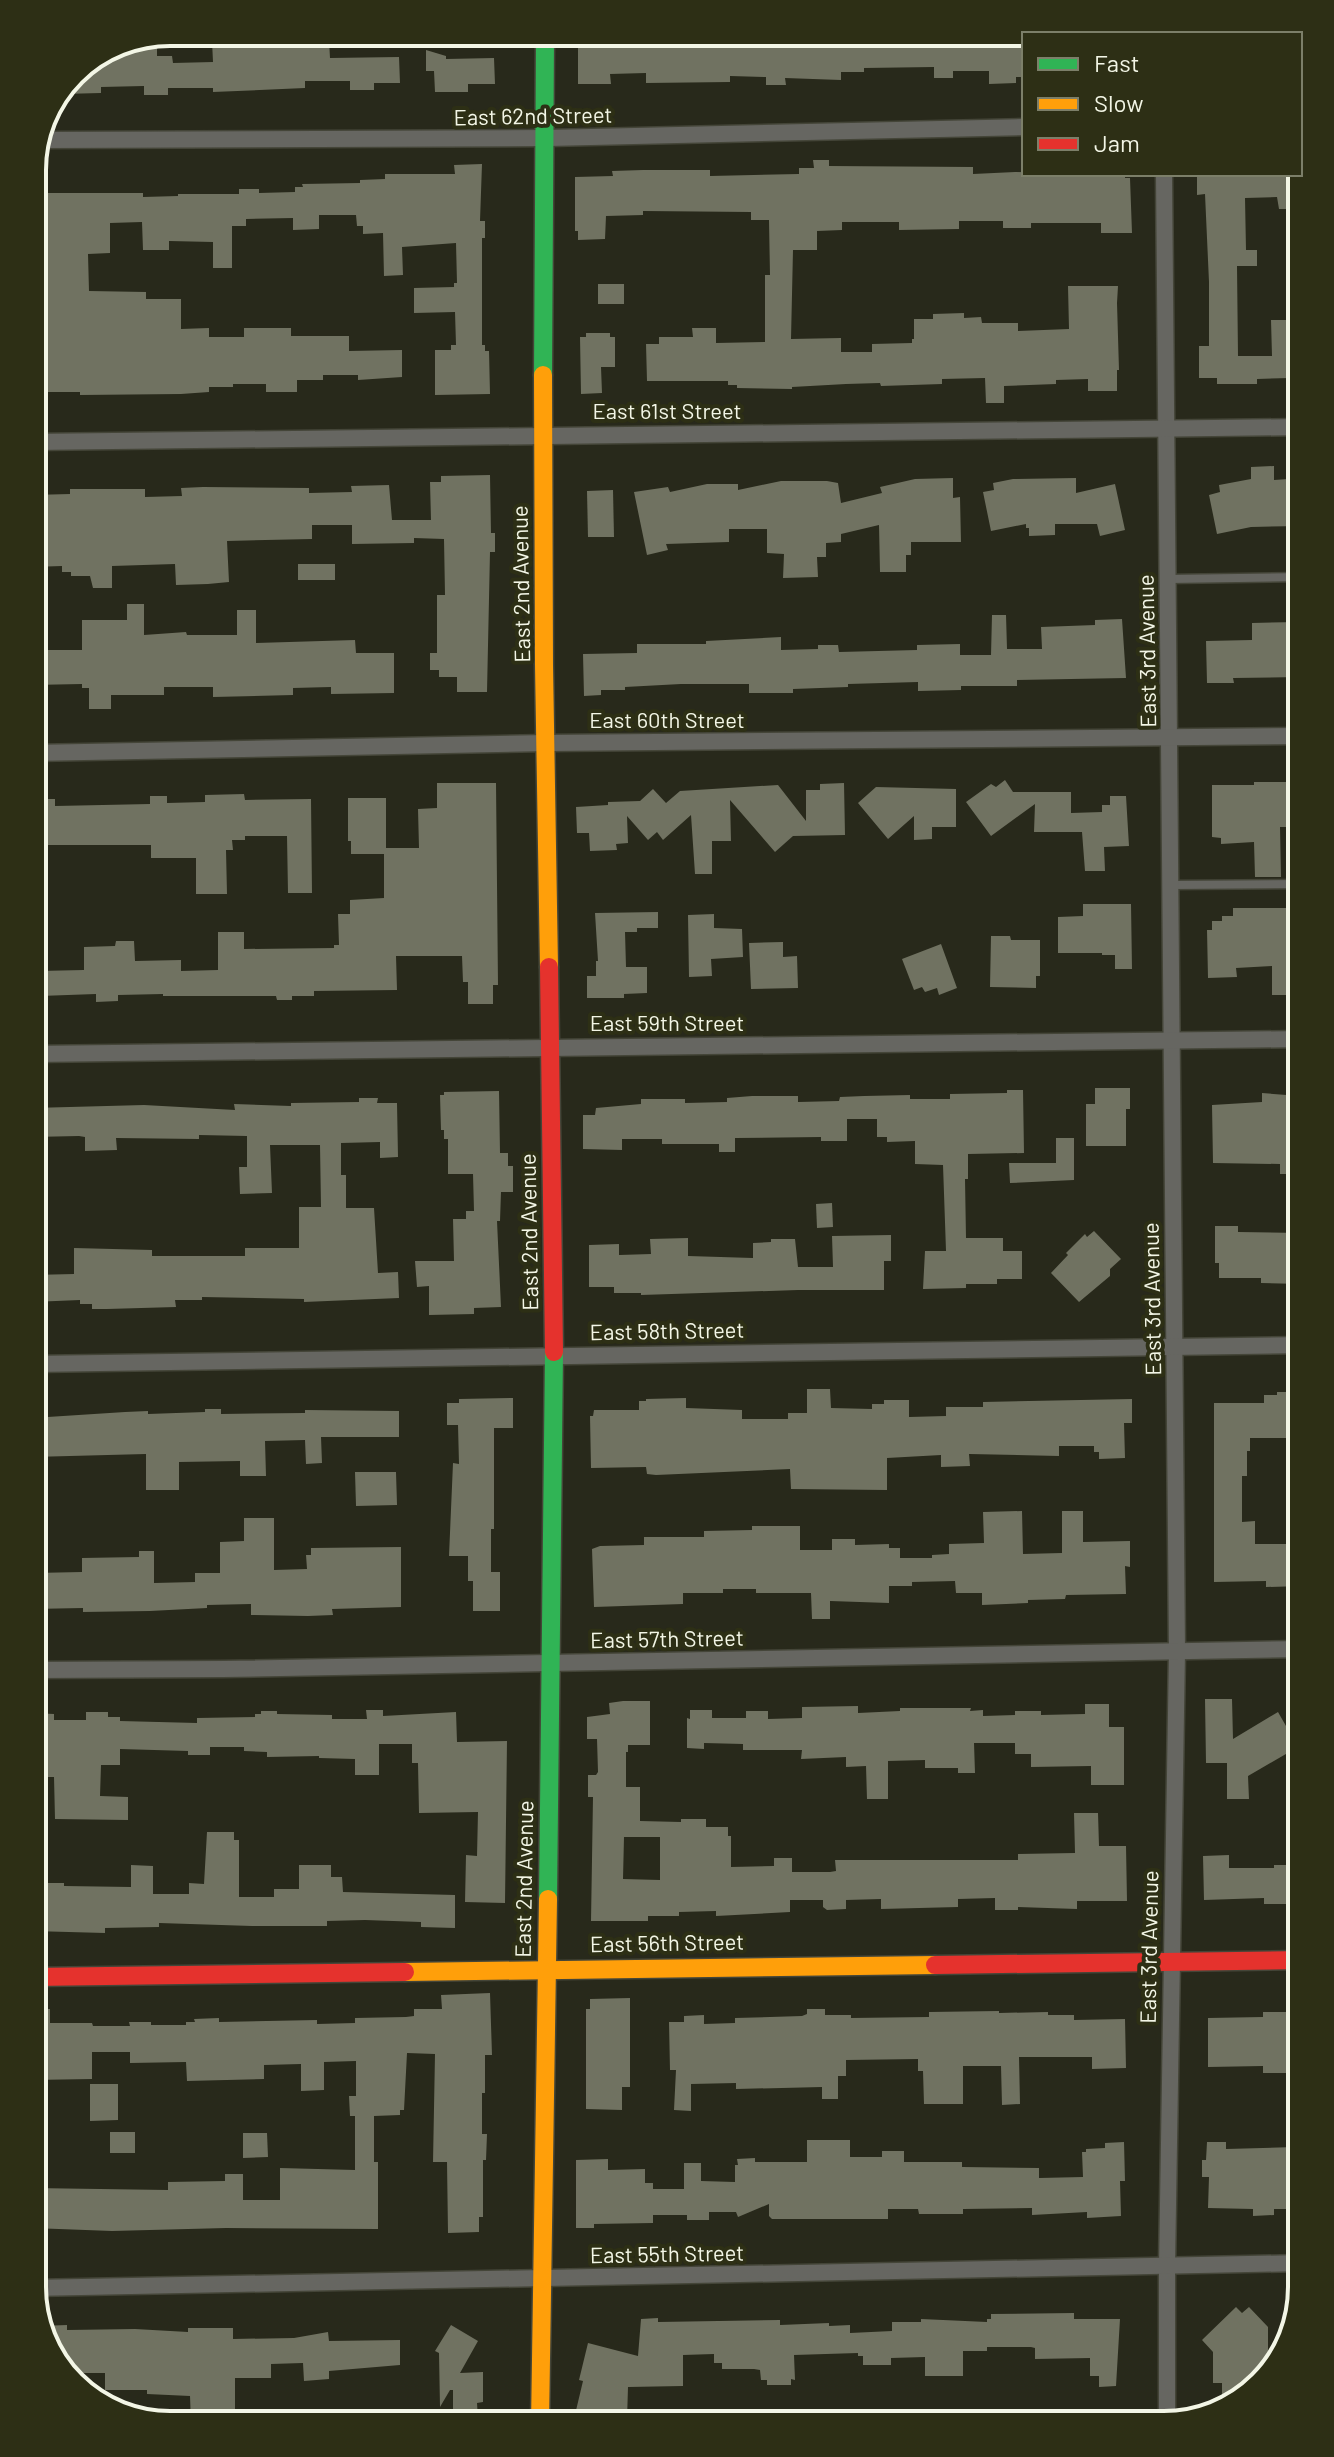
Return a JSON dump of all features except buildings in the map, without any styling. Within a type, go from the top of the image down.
[{"type":"street","name":"East 2nd Avenue","points":[[540,2411],[553,1663],[554,1355],[543,434],[548,138],[545,46]]},
{"type":"street","name":"East 62nd Street","points":[[50,140],[548,138],[1022,127]]},
{"type":"street","name":"East 3rd Avenue","points":[[1164,176],[1177,1651],[1167,2411]]},
{"type":"street","name":"East 61st Street","points":[[46,442],[1288,427]]},
{"type":"street","name":"East 60th Street","points":[[46,753],[547,743],[1288,736]]},
{"type":"street","name":"East 59th Street","points":[[46,1054],[1288,1039]]},
{"type":"street","name":"East 58th Street","points":[[46,1364],[1288,1345]]},
{"type":"street","name":"East 57th Street","points":[[46,1670],[1288,1649]]},
{"type":"street","name":"East 56th Street","points":[[46,1977],[1288,1960]]},
{"type":"street","name":"East 55th Street","points":[[46,2288],[1288,2263]]},
{"type":"lane","points":[[1168,579],[1288,577]]},
{"type":"lane","points":[[1170,885],[1288,884]]},
{"type":"traffic: fast","points":[[543,375],[545,46]]},
{"type":"traffic: fast","points":[[548,1899],[554,1352]]},
{"type":"traffic: slow","points":[[543,375],[549,967]]},
{"type":"traffic: slow","points":[[540,2411],[548,1899]]},
{"type":"traffic: slow","points":[[405,1972],[935,1965]]},
{"type":"traffic: jam","points":[[549,967],[554,1352]]},
{"type":"traffic: jam","points":[[935,1965],[1288,1960]]},
{"type":"traffic: jam","points":[[46,1977],[405,1972]]}]
